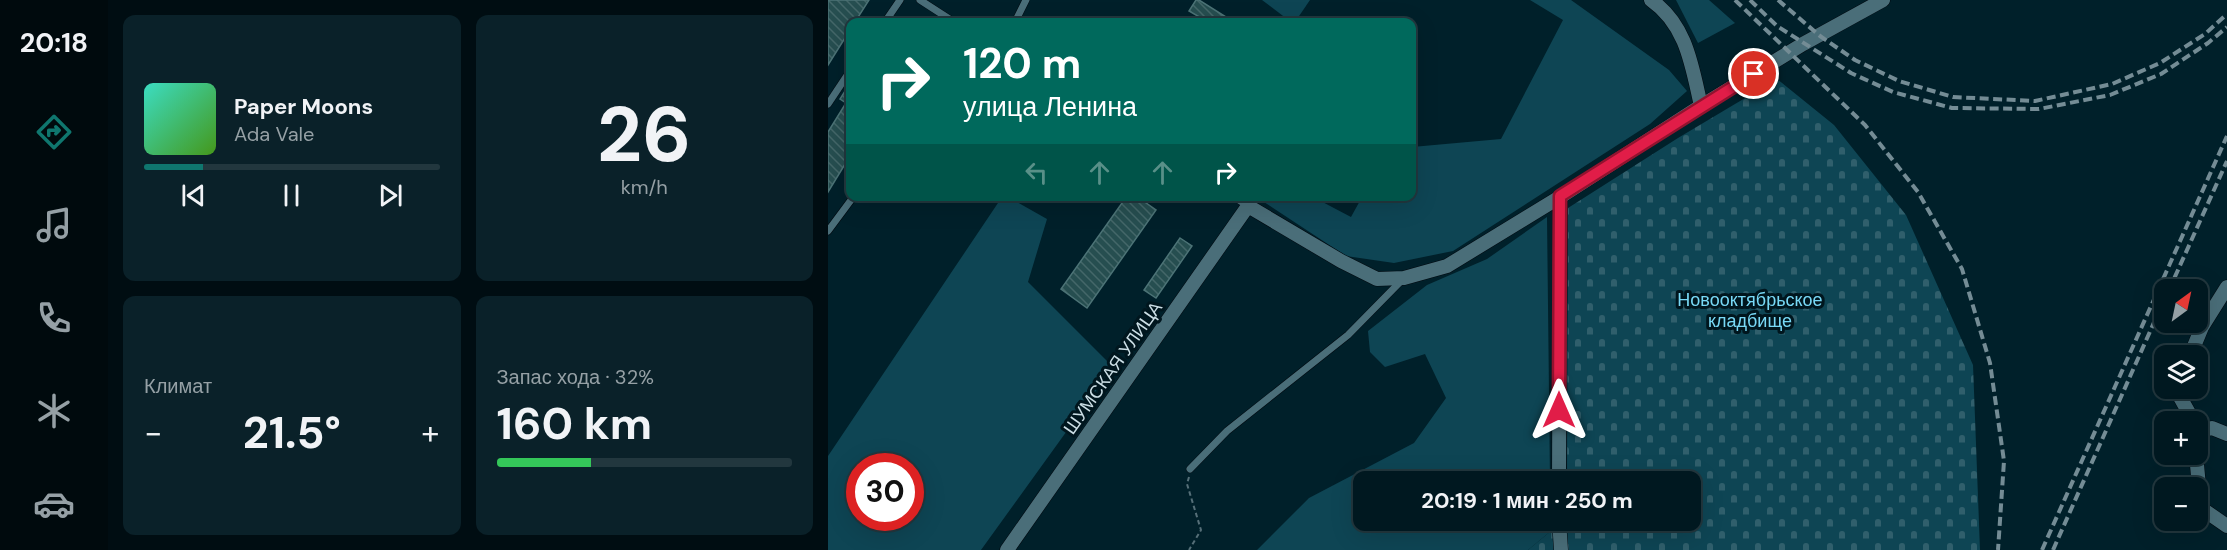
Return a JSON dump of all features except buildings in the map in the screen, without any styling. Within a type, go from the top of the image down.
[{"type":"street","points":[[1651,0],[1679,29],[1688,48],[1701,106]]},
{"type":"street","points":[[1248,206],[1341,261],[1377,279],[1404,279],[1447,266],[1701,106],[1803,44],[1883,0]]},
{"type":"street","points":[[1559,471],[1560,196]]},
{"type":"street","name":"ШУМСКАЯ УЛИЦА","points":[[1006,550],[1248,206]]},
{"type":"street","points":[[2195,345],[2202,327],[2227,286]]},
{"type":"street","points":[[2208,428],[2227,434]]},
{"type":"street","points":[[2197,465],[2201,508],[2227,526]]},
{"type":"street","points":[[1559,531],[1561,550]]},
{"type":"lane","points":[[888,18],[900,0]]},
{"type":"lane","points":[[920,0],[948,18]]},
{"type":"lane","points":[[1017,18],[1026,0]]},
{"type":"lane","points":[[828,104],[846,77]]},
{"type":"lane","points":[[828,231],[850,201]]},
{"type":"lane","points":[[1240,201],[1248,206]]},
{"type":"lane","points":[[1190,469],[1227,431],[1348,335],[1404,279]]},
{"type":"path","points":[[1190,469],[1188,484],[1201,530],[1190,550]]},
{"type":"green space","points":[[1262,0],[1310,0],[1298,18],[1286,18]]},
{"type":"green space","points":[[1530,0],[1571,0],[1669,70],[1687,91],[1650,124],[1453,251],[1394,263],[1346,256],[1264,202],[1321,201],[1351,217],[1360,201],[1416,201],[1416,147],[1501,139],[1563,20]]},
{"type":"green space","points":[[1676,0],[1709,0],[1735,23],[1698,43]]},
{"type":"green space","name":"Новооктябрьское кладбище","points":[[1777,79],[1834,125],[1906,215],[1973,365],[1980,550],[1528,550],[1551,531],[1701,531],[1701,471],[1567,471],[1568,208]]},
{"type":"green space","points":[[999,201],[1015,201],[1047,219],[1028,282],[1113,367],[981,550],[828,550],[828,456]]},
{"type":"green space","points":[[1547,217],[1550,471],[1361,471],[1414,443],[1446,398],[1425,354],[1385,367],[1370,352],[1368,331],[1427,285],[1487,259]]},
{"type":"green space","points":[[1353,475],[1353,531],[1551,531],[1528,550],[1257,550],[1309,498]]},
{"type":"railway","points":[[1735,0],[1865,125],[1918,192],[1962,269],[1990,363],[2004,461],[1998,550]]},
{"type":"railway","points":[[1750,0],[1777,26],[1851,73],[1893,92],[1952,108],[2039,109],[2110,95],[2161,74],[2208,43],[2227,27]]},
{"type":"railway","points":[[1778,0],[1820,36],[1855,60],[1899,81],[1953,97],[2035,101],[2112,84],[2160,63],[2205,34],[2227,14]]},
{"type":"railway","points":[[2042,550],[2227,136]]},
{"type":"railway","points":[[2174,279],[2227,161]]},
{"type":"railway","points":[[2053,550],[2154,323]]},
{"type":"route","points":[[1559,410],[1560,196],[1754,74]]}]
